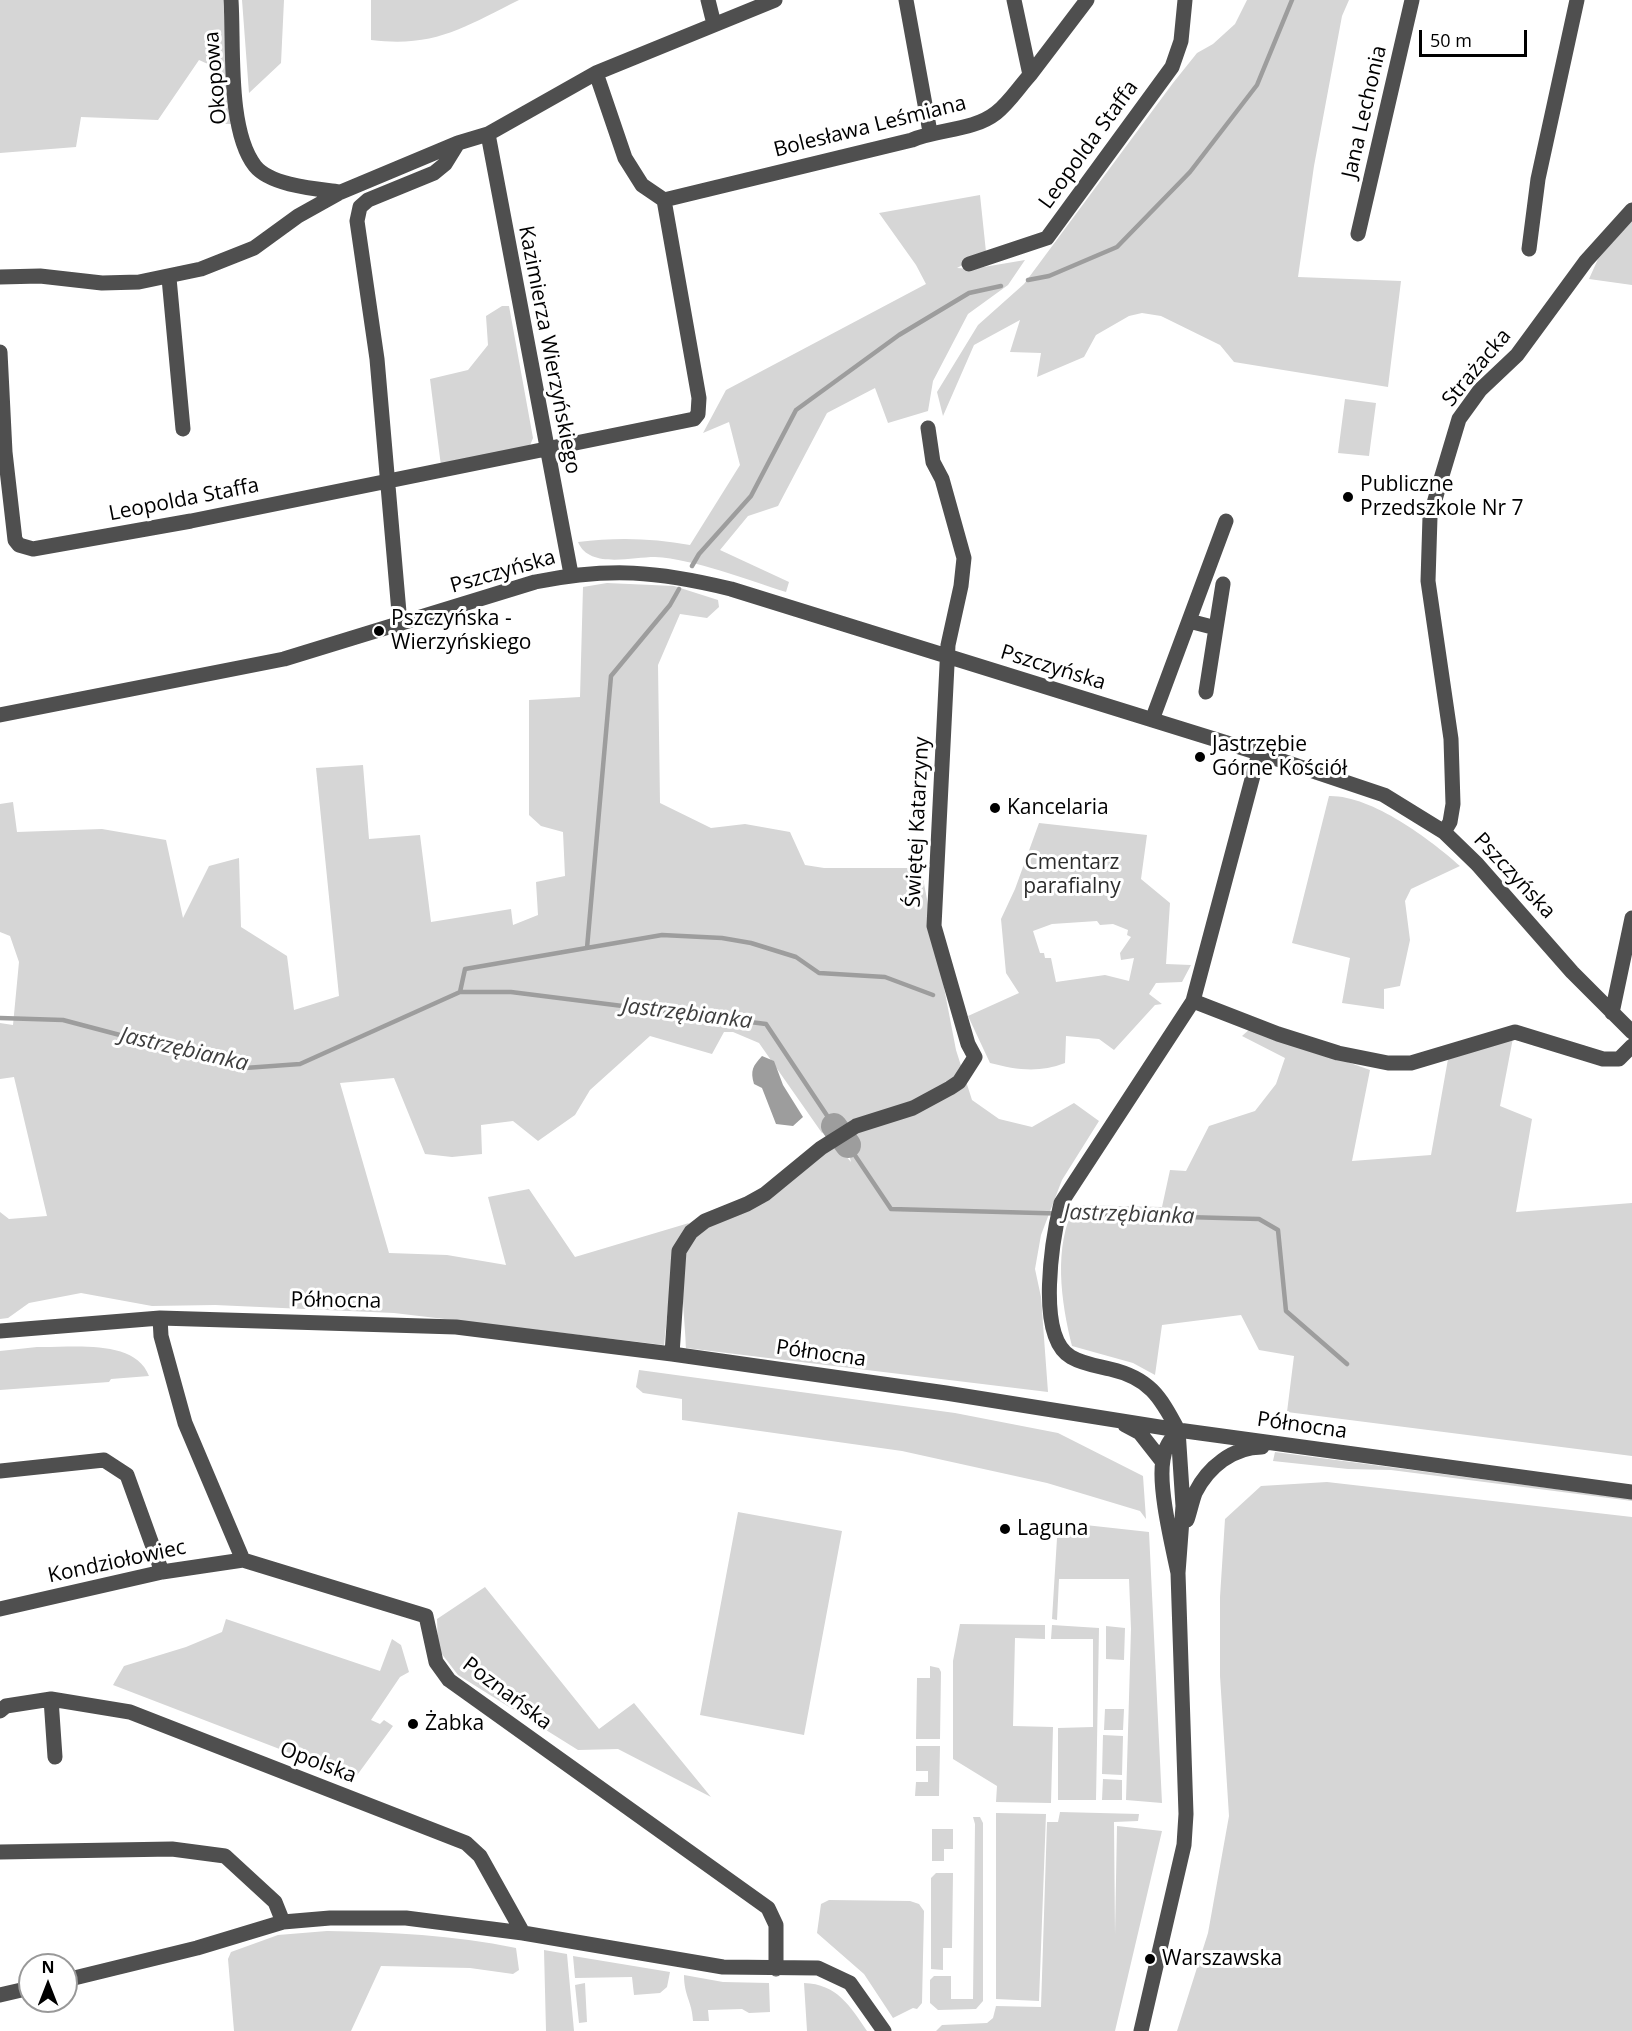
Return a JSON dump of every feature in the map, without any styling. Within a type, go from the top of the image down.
[{"type":"street","name":"Okopowa","points":[[231,0],[238,118],[243,144],[256,167],[277,180],[341,192]]},
{"type":"street","points":[[708,0],[714,24]]},
{"type":"street","points":[[0,277],[40,276],[102,283],[139,282],[169,278],[201,269],[254,248],[298,216],[341,192],[458,143],[488,134],[545,99],[596,73],[775,0]]},
{"type":"street","points":[[906,0],[930,132]]},
{"type":"street","points":[[1014,0],[1030,75]]},
{"type":"street","name":"Bolesława Leśmiana","points":[[664,200],[912,140],[930,132],[967,126],[995,114],[1030,75],[1087,0]]},
{"type":"street","name":"Leopolda Staffa","points":[[969,264],[1047,238],[1172,67],[1181,41],[1186,11],[1185,0]]},
{"type":"street","name":"Jana Lechonia","points":[[1358,234],[1412,0]]},
{"type":"street","points":[[1529,249],[1538,179],[1577,0]]},
{"type":"street","points":[[547,450],[686,422],[698,414],[699,398],[664,200],[642,185],[625,158],[596,73]]},
{"type":"street","name":"Kazimierza Wierzyńskiego","points":[[488,134],[487,139],[571,574]]},
{"type":"street","points":[[400,624],[378,359],[357,221],[360,207],[368,200],[434,173],[445,164],[458,143]]},
{"type":"street","name":"Strażacka","points":[[1447,827],[1454,804],[1450,739],[1428,581],[1430,517],[1440,479],[1459,419],[1480,390],[1517,355],[1586,261],[1632,210]]},
{"type":"street","points":[[169,278],[183,429]]},
{"type":"street","name":"Leopolda Staffa","points":[[0,352],[2,452],[15,540],[19,545],[33,549],[191,521],[547,450]]},
{"type":"street","points":[[928,428],[933,462],[942,479],[963,558],[948,657]]},
{"type":"street","points":[[1152,720],[1227,521]]},
{"type":"street","name":"Pszczyńska","points":[[0,715],[284,659],[535,582],[571,574],[621,571],[677,576],[731,589],[1259,753],[1384,795],[1447,827],[1477,864],[1612,1013],[1632,1032]]},
{"type":"street","points":[[1206,693],[1223,584]]},
{"type":"street","points":[[1189,621],[1216,628]]},
{"type":"street","name":"Świętej Katarzyny","points":[[672,1354],[679,1251],[690,1232],[705,1221],[765,1194],[841,1135],[931,1099],[959,1082],[975,1057],[968,1044],[934,926],[948,657]]},
{"type":"street","points":[[1141,2031],[1184,1845],[1186,1814],[1178,1573],[1183,1506],[1179,1464],[1181,1443],[1178,1430],[1165,1405],[1144,1381],[1129,1374],[1082,1363],[1063,1350],[1055,1330],[1050,1295],[1049,1263],[1059,1210],[1193,1001],[1259,753]]},
{"type":"street","points":[[1612,1013],[1632,918]]},
{"type":"street","points":[[1193,1001],[1288,1037],[1338,1053],[1388,1063],[1411,1063],[1515,1032],[1603,1059],[1619,1059],[1632,1046]]},
{"type":"street","points":[[160,1318],[161,1336],[185,1423],[243,1560]]},
{"type":"street","name":"Północna","points":[[0,1331],[160,1318],[415,1324],[672,1354],[946,1392],[1178,1430],[1632,1492]]},
{"type":"street","points":[[1118,1420],[1140,1433],[1162,1461]]},
{"type":"street","points":[[1178,1430],[1168,1443],[1162,1461],[1166,1507],[1178,1573]]},
{"type":"street","points":[[1180,1537],[1195,1493],[1221,1460],[1250,1447],[1292,1446]]},
{"type":"street","points":[[0,1471],[104,1460],[127,1475],[162,1572]]},
{"type":"street","name":"Kondziołowiec","points":[[0,1609],[162,1572],[243,1560]]},
{"type":"street","name":"Poznańska","points":[[243,1560],[426,1616],[436,1662],[449,1680],[768,1908],[776,1925],[776,1969]]},
{"type":"street","points":[[51,1699],[55,1757]]},
{"type":"street","name":"Opolska","points":[[0,1711],[6,1706],[51,1699],[130,1712],[466,1843],[480,1856],[523,1933]]},
{"type":"street","points":[[0,1852],[172,1849],[225,1857],[275,1902],[283,1922]]},
{"type":"street","points":[[78,1977],[167,1956],[283,1922],[330,1918],[406,1918],[523,1933],[723,1967],[818,1968],[850,1983],[884,2031]]},
{"type":"street","points":[[0,1995],[18,1991]]},
{"type":"green space","points":[[0,0],[223,0],[233,124],[225,124],[210,65],[199,60],[158,120],[81,117],[76,147],[0,153]]},
{"type":"green space","points":[[242,0],[284,0],[281,63],[249,93]]},
{"type":"green space","points":[[371,0],[519,0],[448,33],[413,41],[393,42],[371,40]]},
{"type":"green space","points":[[1247,0],[1349,0],[1342,16],[1314,166],[1298,277],[1401,281],[1388,387],[1234,362],[1220,345],[1161,316],[1142,313],[1129,316],[1096,335],[1084,357],[1037,377],[1041,353],[1010,352],[1020,320],[974,345],[943,416],[937,392],[978,325],[1024,284],[1173,83],[1197,53],[1213,44],[1235,24]]},
{"type":"green space","points":[[980,195],[986,252],[957,268],[972,269],[1025,260],[1008,285],[968,314],[933,381],[928,411],[888,423],[875,388],[827,413],[778,506],[748,516],[720,550],[789,582],[786,592],[687,562],[655,557],[601,559],[583,550],[578,542],[606,539],[662,541],[690,545],[740,465],[729,422],[703,433],[726,390],[926,284],[916,265],[879,213]]},
{"type":"green space","points":[[1632,220],[1632,285],[1589,279],[1598,259]]},
{"type":"green space","points":[[502,306],[509,306],[533,438],[529,448],[441,466],[430,379],[468,370],[488,345],[486,316]]},
{"type":"green space","points":[[1345,399],[1376,403],[1369,456],[1338,453]]},
{"type":"green space","points":[[607,583],[674,586],[718,600],[719,607],[707,618],[680,614],[658,665],[660,803],[711,828],[745,824],[790,832],[805,865],[824,868],[921,868],[956,1050],[972,1100],[999,1119],[1032,1127],[1074,1103],[1099,1121],[1062,1180],[1041,1235],[1035,1269],[1041,1297],[1048,1392],[686,1348],[682,1256],[684,1249],[699,1231],[837,1146],[851,1162],[841,1123],[822,1133],[759,1043],[733,1032],[724,1032],[712,1054],[650,1036],[590,1090],[575,1115],[538,1141],[513,1121],[481,1125],[482,1154],[452,1157],[425,1154],[394,1078],[340,1083],[389,1253],[447,1255],[506,1265],[488,1197],[529,1189],[575,1257],[689,1223],[674,1251],[664,1345],[394,1313],[215,1305],[152,1306],[81,1293],[29,1303],[8,1318],[0,1319],[0,1212],[9,1219],[47,1216],[14,1077],[0,1079],[0,1023],[13,1025],[19,962],[10,936],[0,932],[0,804],[13,802],[17,832],[102,829],[166,840],[183,918],[209,866],[239,858],[241,927],[287,956],[294,1010],[339,996],[316,768],[363,765],[369,839],[420,835],[431,922],[511,909],[513,925],[538,915],[536,882],[565,876],[563,832],[541,826],[529,815],[529,700],[580,697],[583,587]]},
{"type":"green space","points":[[1329,796],[1363,803],[1399,820],[1460,866],[1411,889],[1405,901],[1410,940],[1400,986],[1384,989],[1384,1009],[1342,1003],[1350,958],[1292,943]]},
{"type":"green space","name":"Cmentarz parafialny","points":[[1039,823],[1147,835],[1141,879],[1170,903],[1166,964],[1191,965],[1182,982],[1156,983],[1149,994],[1162,1004],[1155,1005],[1114,1050],[1099,1039],[1066,1036],[1065,1063],[1046,1068],[1028,1069],[990,1063],[968,1016],[1019,993],[1006,973],[1001,919],[1015,889]],"holes":[[[1097,921],[1100,925],[1113,924],[1128,930],[1127,935],[1131,937],[1120,953],[1121,960],[1134,958],[1129,981],[1105,975],[1056,982],[1051,958],[1045,958],[1044,953],[1040,953],[1033,931],[1052,924]]]},
{"type":"green space","points":[[1251,1028],[1370,1070],[1352,1161],[1431,1155],[1448,1059],[1513,1038],[1500,1106],[1532,1119],[1516,1212],[1632,1203],[1632,1456],[1287,1412],[1294,1356],[1259,1350],[1241,1315],[1162,1325],[1155,1375],[1133,1363],[1072,1346],[1062,1293],[1061,1256],[1068,1221],[1075,1205],[1162,1207],[1170,1170],[1186,1171],[1209,1126],[1255,1111],[1276,1084],[1285,1058],[1242,1036]]},
{"type":"green space","points":[[37,1347],[116,1350],[142,1364],[149,1376],[111,1379],[109,1382],[0,1390],[0,1351]]},
{"type":"green space","points":[[639,1370],[955,1413],[1058,1433],[1143,1476],[1146,1519],[1140,1511],[1047,1483],[902,1451],[682,1420],[682,1399],[643,1393],[636,1387]]},
{"type":"green space","points":[[1275,1452],[1632,1499],[1632,1501],[1391,1470],[1348,1469],[1273,1461]]},
{"type":"green space","points":[[1327,1482],[1632,1517],[1632,2031],[1177,2031],[1208,1933],[1229,1816],[1220,1676],[1220,1597],[1225,1519],[1261,1486]]},
{"type":"green space","points":[[738,1512],[842,1531],[804,1735],[700,1715]]},
{"type":"green space","points":[[1058,1522],[1149,1532],[1162,1803],[1126,1800],[1131,1629],[1129,1579],[1059,1579],[1057,1620],[1052,1619]]},
{"type":"green space","points":[[485,1587],[599,1729],[634,1703],[711,1797],[618,1749],[578,1750],[458,1675],[438,1649],[437,1619]]},
{"type":"green space","points":[[226,1619],[380,1671],[392,1639],[401,1645],[409,1672],[400,1677],[371,1720],[380,1724],[384,1720],[393,1726],[355,1778],[113,1685],[124,1666],[186,1647],[222,1632]]},
{"type":"green space","points":[[960,1624],[1045,1625],[1045,1639],[1015,1638],[1013,1726],[1053,1727],[1051,1803],[996,1802],[997,1786],[953,1759],[953,1661]]},
{"type":"green space","points":[[1052,1625],[1099,1628],[1096,1800],[1058,1800],[1058,1728],[1093,1727],[1093,1639],[1051,1639]]},
{"type":"green space","points":[[1106,1626],[1125,1628],[1124,1660],[1106,1659]]},
{"type":"green space","points":[[930,1666],[939,1668],[941,1672],[940,1739],[916,1739],[917,1678],[930,1678]]},
{"type":"green space","points":[[1105,1709],[1124,1709],[1123,1730],[1104,1730]]},
{"type":"green space","points":[[1103,1735],[1123,1736],[1122,1775],[1102,1774]]},
{"type":"green space","points":[[916,1746],[940,1746],[939,1796],[915,1796],[916,1782],[928,1782],[928,1771],[916,1771]]},
{"type":"green space","points":[[1103,1779],[1122,1780],[1122,1800],[1102,1800]]},
{"type":"green space","points":[[1060,1812],[1139,1814],[1138,1821],[1114,1822],[1115,1935],[1117,1826],[1162,1831],[1115,2031],[936,2031],[942,2025],[987,2023],[993,2018],[996,2006],[1041,2007],[1047,1822],[1058,1822]]},
{"type":"green space","points":[[996,1813],[1046,1814],[1039,2001],[996,1999]]},
{"type":"green space","points":[[973,1817],[980,1817],[983,1823],[983,2001],[976,2009],[938,2010],[930,2003],[930,1980],[934,1976],[951,1976],[951,1999],[973,1999],[975,1824]]},
{"type":"green space","points":[[932,1829],[953,1829],[953,1849],[944,1849],[944,1861],[932,1861]]},
{"type":"green space","points":[[936,1873],[953,1873],[952,1948],[943,1948],[943,1970],[931,1969],[931,1878]]},
{"type":"green space","points":[[829,1900],[910,1901],[919,1904],[924,1911],[922,2003],[917,2009],[913,2008],[893,2018],[864,1974],[817,1933],[821,1904]]},
{"type":"green space","points":[[327,1931],[422,1935],[516,1948],[519,1970],[513,1974],[470,1968],[381,1966],[351,2031],[234,2031],[228,1959],[231,1952],[278,1935]]},
{"type":"green space","points":[[544,1950],[567,1954],[574,2031],[546,2031]]},
{"type":"green space","points":[[573,1956],[670,1972],[667,1987],[660,1993],[634,1995],[632,1977],[575,1978]]},
{"type":"green space","points":[[684,1975],[723,1982],[769,1983],[770,2012],[749,2013],[742,2009],[708,2010],[709,2021],[693,2021]]},
{"type":"green space","points":[[585,1983],[587,2022],[579,2023],[575,1985]]},
{"type":"green space","points":[[804,1983],[825,1987],[842,1998],[867,2031],[807,2031]]},
{"type":"shaded area","points":[[762,1056],[774,1061],[783,1085],[803,1117],[793,1126],[776,1124],[762,1088],[754,1084],[753,1068]]},
{"type":"waterway","points":[[1028,280],[1049,276],[1117,247],[1190,172],[1257,85],[1292,0]]},
{"type":"waterway","points":[[692,566],[699,554],[751,496],[796,410],[899,335],[969,293],[1001,286]]},
{"type":"waterway","points":[[587,948],[611,676],[670,605],[679,589]]},
{"type":"waterway","points":[[460,992],[465,969],[662,935],[722,938],[751,943],[796,957],[819,973],[885,977],[933,995]]},
{"type":"waterway","name":"Jastrzębianka","points":[[0,1018],[63,1020],[245,1068],[300,1064],[460,992],[511,992],[766,1024],[834,1126]]},
{"type":"waterway","name":"Jastrzębianka","points":[[834,1126],[848,1145]]},
{"type":"waterway","name":"Jastrzębianka","points":[[848,1145],[891,1209],[1259,1219],[1278,1230],[1286,1311],[1347,1364]]},
{"type":"place","name":"Publiczne Przedszkole Nr 7","points":[[1348,497]]},
{"type":"place","name":"Pszczyńska - Wierzyńskiego","points":[[379,631]]},
{"type":"place","name":"Jastrzębie Górne Kościół","points":[[1200,757]]},
{"type":"place","name":"Kancelaria","points":[[995,808]]},
{"type":"place","name":"Laguna","points":[[1005,1529]]},
{"type":"place","name":"Żabka","points":[[413,1724]]},
{"type":"place","name":"Warszawska","points":[[1150,1959]]}]
